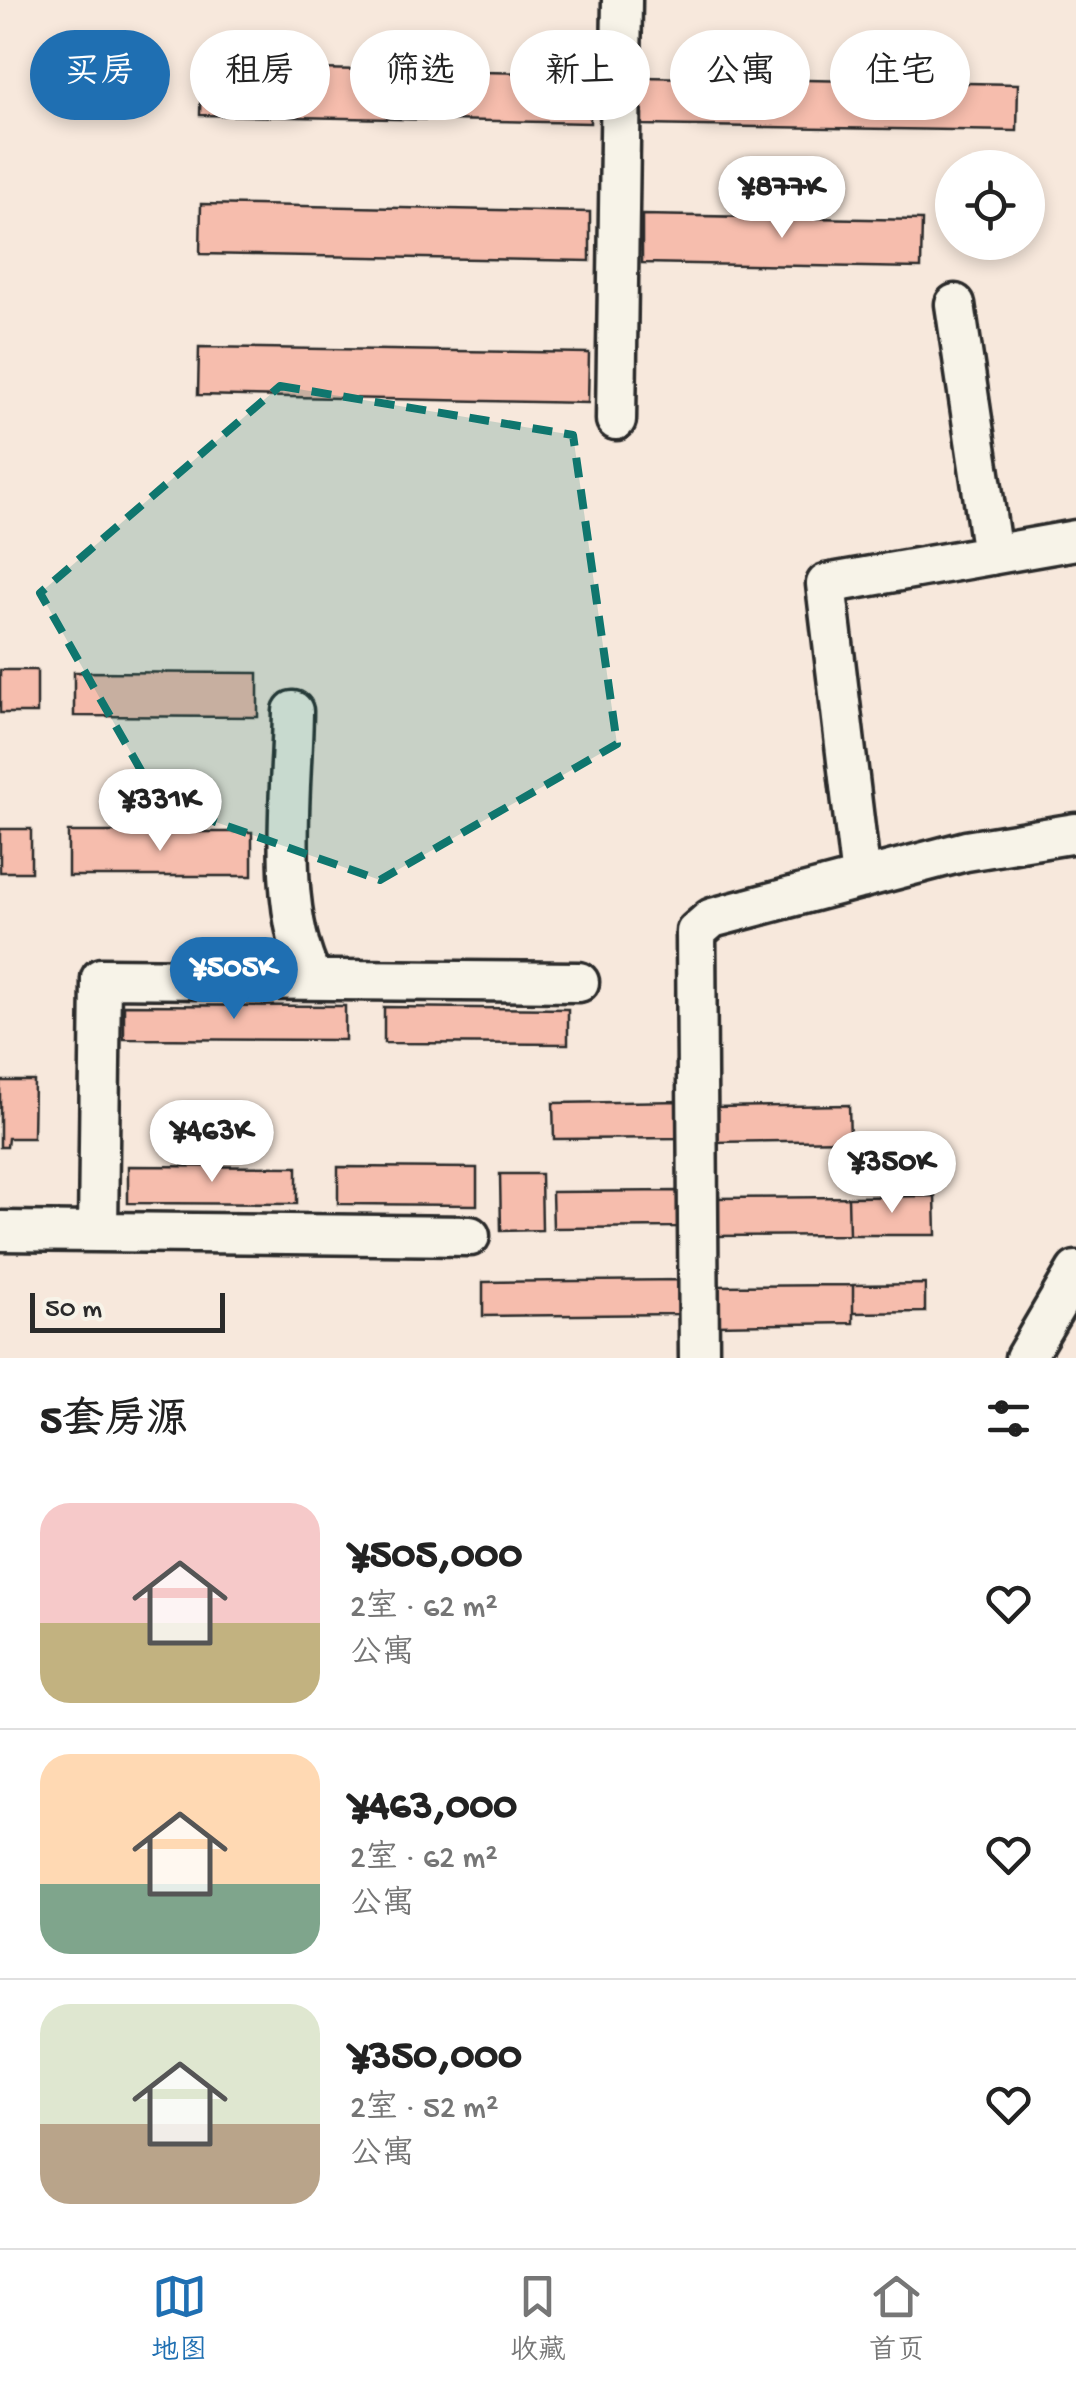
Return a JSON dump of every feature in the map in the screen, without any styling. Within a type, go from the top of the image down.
[{"type":"street","points":[[616,420],[622,0]]},
{"type":"street","points":[[955,304],[992,555]]},
{"type":"street","points":[[860,879],[826,584],[1076,540]]},
{"type":"street","points":[[293,711],[291,902],[299,949],[314,980]]},
{"type":"street","points":[[699,1358],[696,932],[712,918],[966,851],[1076,833]]},
{"type":"street","points":[[98,1232],[101,978],[580,982]]},
{"type":"street","points":[[0,1232],[470,1236]]},
{"type":"street","points":[[1026,1358],[1076,1271]]},
{"type":"highlighted area","points":[[280,386],[573,435],[617,744],[380,880],[159,802],[40,593]]},
{"type":"building","points":[[330,69],[350,70],[350,118],[330,118]]},
{"type":"building","points":[[490,72],[510,73],[510,120],[590,123],[444,120],[490,120]]},
{"type":"building","points":[[650,77],[670,78],[670,120],[810,120],[810,80],[830,80],[830,120],[970,120],[970,83],[1018,84],[1017,131],[642,125],[642,120],[650,120]]},
{"type":"building","points":[[201,204],[590,212],[590,261],[200,254]]},
{"type":"building","points":[[642,215],[922,220],[921,268],[642,263]]},
{"type":"building","points":[[199,347],[589,353],[588,403],[198,395]]},
{"type":"building","points":[[0,670],[37,670],[37,713],[0,713]]},
{"type":"building","points":[[74,672],[258,673],[258,717],[74,716]]},
{"type":"building","points":[[0,829],[31,829],[31,872],[0,872]]},
{"type":"building","points":[[68,832],[252,832],[252,876],[68,876]]},
{"type":"building","points":[[124,1005],[345,1006],[345,1040],[124,1039]]},
{"type":"building","points":[[384,1007],[568,1009],[568,1044],[384,1043]]},
{"type":"building","points":[[0,1081],[34,1081],[33,1138],[8,1138],[7,1147],[0,1147]]},
{"type":"building","points":[[684,1101],[684,1138],[554,1139],[553,1103]]},
{"type":"building","points":[[849,1105],[850,1140],[714,1142],[714,1107]]},
{"type":"building","points":[[128,1166],[297,1167],[297,1204],[128,1203]]},
{"type":"building","points":[[338,1167],[477,1168],[477,1205],[338,1204]]},
{"type":"building","points":[[500,1174],[541,1174],[542,1230],[501,1231]]},
{"type":"building","points":[[679,1191],[680,1227],[553,1228],[552,1192]]},
{"type":"building","points":[[935,1196],[936,1235],[849,1235],[848,1197]]},
{"type":"building","points":[[848,1197],[849,1235],[713,1236],[713,1198]]},
{"type":"building","points":[[684,1280],[684,1314],[483,1316],[483,1282]]},
{"type":"building","points":[[925,1284],[925,1312],[853,1313],[853,1285]]},
{"type":"building","points":[[853,1285],[853,1323],[714,1325],[713,1286]]}]
